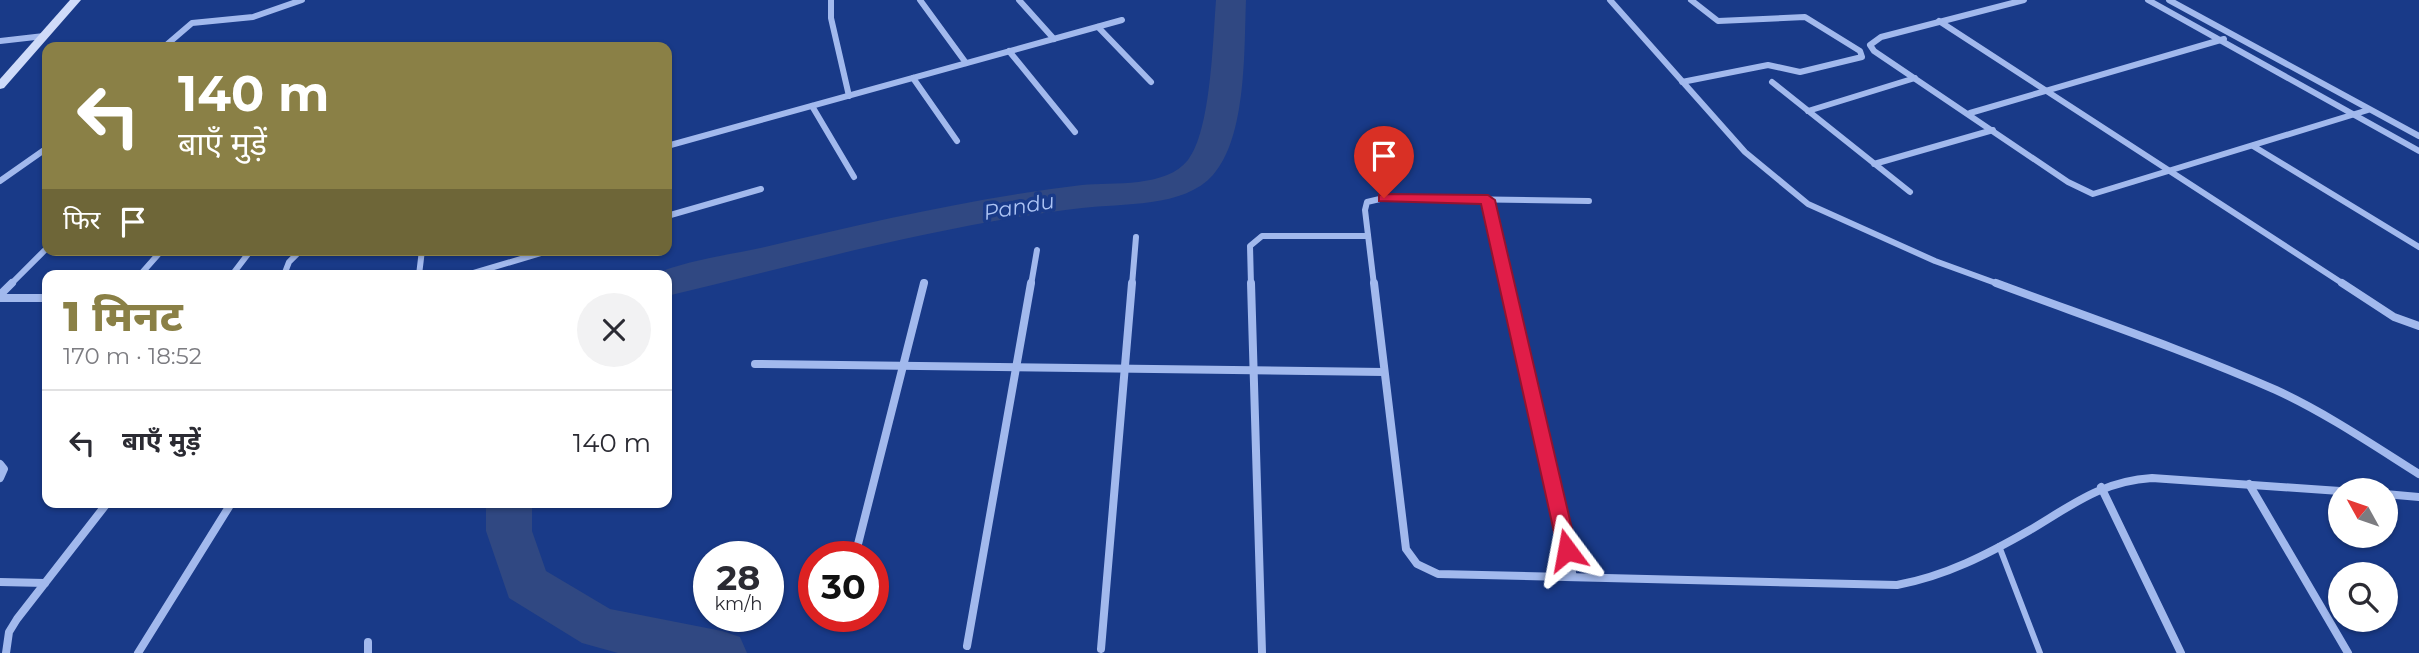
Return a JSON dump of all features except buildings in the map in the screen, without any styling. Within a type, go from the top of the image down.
[{"type":"street","points":[[0,86],[76,0]]},
{"type":"street","points":[[170,42],[192,23],[253,18],[302,0]]},
{"type":"street","points":[[831,0],[831,18],[849,96]]},
{"type":"street","points":[[920,0],[966,63]]},
{"type":"street","points":[[1019,0],[1054,39]]},
{"type":"street","points":[[1610,0],[1745,152],[1808,204],[1935,261],[2175,349],[2278,391],[2332,419],[2419,474]]},
{"type":"street","points":[[1682,82],[1768,65],[1800,72],[1862,57],[1860,51],[1812,19],[1797,16],[1718,20],[1707,15],[1691,0]]},
{"type":"street","points":[[2024,0],[1881,37],[1870,45],[1874,51],[1970,113],[2068,182],[2093,194],[2104,194],[2169,171],[2368,110]]},
{"type":"street","points":[[2148,0],[2419,151]]},
{"type":"street","points":[[2169,0],[2419,136]]},
{"type":"street","points":[[672,145],[1122,20]]},
{"type":"street","points":[[1939,21],[2394,317],[2419,326]]},
{"type":"street","points":[[1098,27],[1152,82]]},
{"type":"street","points":[[0,41],[44,36]]},
{"type":"street","points":[[1970,113],[2046,89],[2237,37]]},
{"type":"street","points":[[1009,51],[1075,132]]},
{"type":"street","points":[[913,78],[957,141]]},
{"type":"street","points":[[1808,111],[1915,78]]},
{"type":"street","points":[[1772,82],[1910,192]]},
{"type":"street","points":[[812,106],[854,177]]},
{"type":"street","points":[[1874,164],[1993,130]]},
{"type":"street","points":[[2253,146],[2419,247]]},
{"type":"street","points":[[0,181],[42,152]]},
{"type":"street","points":[[672,215],[761,189]]},
{"type":"street","points":[[1589,201],[1375,199],[1367,202],[1365,210],[1406,549],[1412,561],[1428,572],[1445,576],[1897,585],[1919,583],[1999,546],[2101,487],[2126,480],[2152,478],[2328,490]]},
{"type":"street","points":[[1488,200],[1573,577]]},
{"type":"street","points":[[1262,652],[1251,242],[1262,236],[1368,236]]},
{"type":"street","points":[[1101,649],[1136,237]]},
{"type":"street","points":[[967,646],[1037,250]]},
{"type":"street","points":[[0,297],[42,253]]},
{"type":"street","points":[[144,270],[157,256]]},
{"type":"street","points":[[236,270],[246,256]]},
{"type":"street","points":[[484,270],[531,256]]},
{"type":"street","points":[[859,541],[924,283]]},
{"type":"street","points":[[0,297],[42,298]]},
{"type":"street","points":[[755,365],[1384,372]]},
{"type":"street","points":[[0,464],[4,469],[0,478]]},
{"type":"street","points":[[2249,484],[2348,653]]},
{"type":"street","points":[[2101,487],[2181,653]]},
{"type":"street","points":[[2398,495],[2419,497]]},
{"type":"street","points":[[6,653],[9,632],[103,508]]},
{"type":"street","points":[[138,653],[228,508]]},
{"type":"street","points":[[0,582],[46,583]]},
{"type":"street","points":[[368,642],[368,653]]},
{"type":"lane","points":[[1999,546],[2040,653]]},
{"type":"waterway","name":"Pandu","points":[[672,282],[929,221],[1034,202],[1149,190],[1180,182],[1202,166],[1216,132],[1227,62],[1231,0]]},
{"type":"waterway","name":"Pandu","points":[[509,508],[509,531],[526,584],[600,628],[722,653]]},
{"type":"route","points":[[1384,198],[1488,200],[1567,550]]}]
